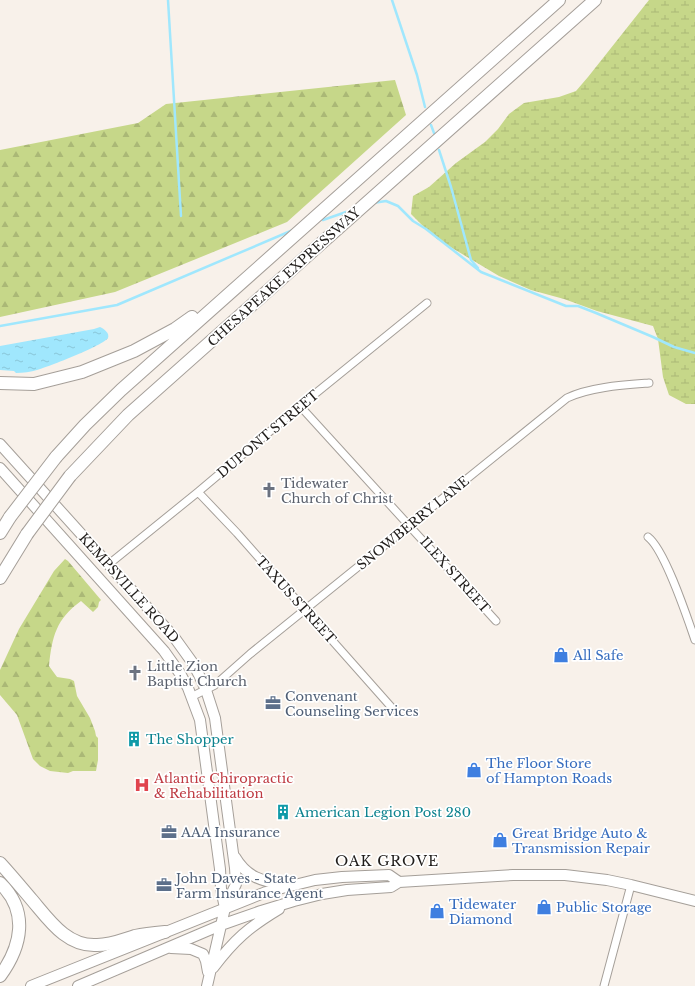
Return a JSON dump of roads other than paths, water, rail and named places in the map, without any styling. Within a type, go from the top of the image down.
[{"type":"highway","name":"CHESAPEAKE EXPRESSWAY","points":[[0,533],[10,517],[56,457],[85,425],[121,390],[559,0]]},
{"type":"highway","name":"CHESAPEAKE EXPRESSWAY","points":[[0,578],[27,534],[70,476],[128,415],[595,0]]},
{"type":"highway","points":[[0,383],[34,384],[48,382],[94,368],[134,351],[175,329],[188,320],[240,276],[297,233]]},
{"type":"highway","points":[[0,863],[54,926],[66,936],[83,944],[98,945],[115,943],[135,936],[166,932]]},
{"type":"highway","points":[[0,882],[10,893],[19,921],[19,935],[12,956],[0,976]]},
{"type":"main road","name":"KEMPSVILLE ROAD","points":[[0,444],[184,649],[206,690],[218,732],[234,854],[236,884],[225,908]]},
{"type":"main road","points":[[0,454],[14,466],[20,466]]},
{"type":"main road","name":"KEMPSVILLE ROAD","points":[[0,468],[164,651],[181,675],[200,720],[220,869],[221,889],[225,908]]},
{"type":"main road","points":[[234,854],[243,868],[251,875],[263,880],[287,886]]},
{"type":"main road","points":[[31,986],[249,898],[287,886],[332,878],[370,875],[389,875],[399,882]]},
{"type":"main road","points":[[78,986],[221,925],[294,901],[347,890],[391,887],[399,882],[453,878],[565,875],[607,880],[695,901]]},
{"type":"main road","points":[[209,979],[231,944],[257,923],[294,901]]},
{"type":"main road","points":[[209,979],[225,908]]},
{"type":"main road","points":[[165,948],[191,949],[202,954],[208,968],[209,979]]},
{"type":"street","name":"DUPONT STREET","points":[[109,564],[427,303]]},
{"type":"street","name":"SNOWBERRY LANE","points":[[191,697],[215,685],[567,398],[577,393],[592,390],[649,383]]},
{"type":"street","name":"ILEX STREET","points":[[300,406],[496,621]]},
{"type":"street","name":"TAXUS STREET","points":[[198,492],[306,610],[393,709]]},
{"type":"street","points":[[648,537],[653,542],[664,560],[695,640]]},
{"type":"street","points":[[604,986],[631,885]]},
{"type":"water","points":[[100,327],[105,330],[108,338],[97,346],[75,356],[30,372],[16,373],[14,371],[0,370],[0,346]]},
{"type":"waterway","points":[[168,0],[181,216]]},
{"type":"waterway","points":[[392,0],[417,75],[425,107]]},
{"type":"waterway","points":[[431,125],[434,133]]},
{"type":"waterway","points":[[439,150],[471,260],[478,268]]},
{"type":"waterway","points":[[373,203],[386,201],[398,206],[413,221],[426,229],[481,272],[566,306],[578,306],[674,347],[695,353]]},
{"type":"waterway","points":[[323,220],[346,212]]},
{"type":"waterway","points":[[0,326],[117,305],[293,230]]},
{"type":"place","name":"Tidewater Church of Christ","points":[[269,490]]},
{"type":"place","name":"All Safe","points":[[561,655]]},
{"type":"place","name":"Little Zion Baptist Church","points":[[135,673]]},
{"type":"place","name":"Convenant Counseling Services","points":[[273,703]]},
{"type":"place","name":"The Shopper","points":[[134,739]]},
{"type":"place","name":"The Floor Store of Hampton Roads","points":[[474,770]]},
{"type":"place","name":"Atlantic Chiropractic & Rehabilitation","points":[[142,785]]},
{"type":"place","name":"American Legion Post 280","points":[[283,812]]},
{"type":"place","name":"AAA Insurance","points":[[169,832]]},
{"type":"place","name":"Great Bridge Auto & Transmission Repair","points":[[500,840]]},
{"type":"place","name":"John Daves - State Farm Insurance Agent","points":[[164,885]]},
{"type":"place","name":"Public Storage","points":[[544,907]]},
{"type":"place","name":"Tidewater Diamond","points":[[437,911]]},
{"type":"district","name":"OAK GROVE","points":[[387,861]]}]
